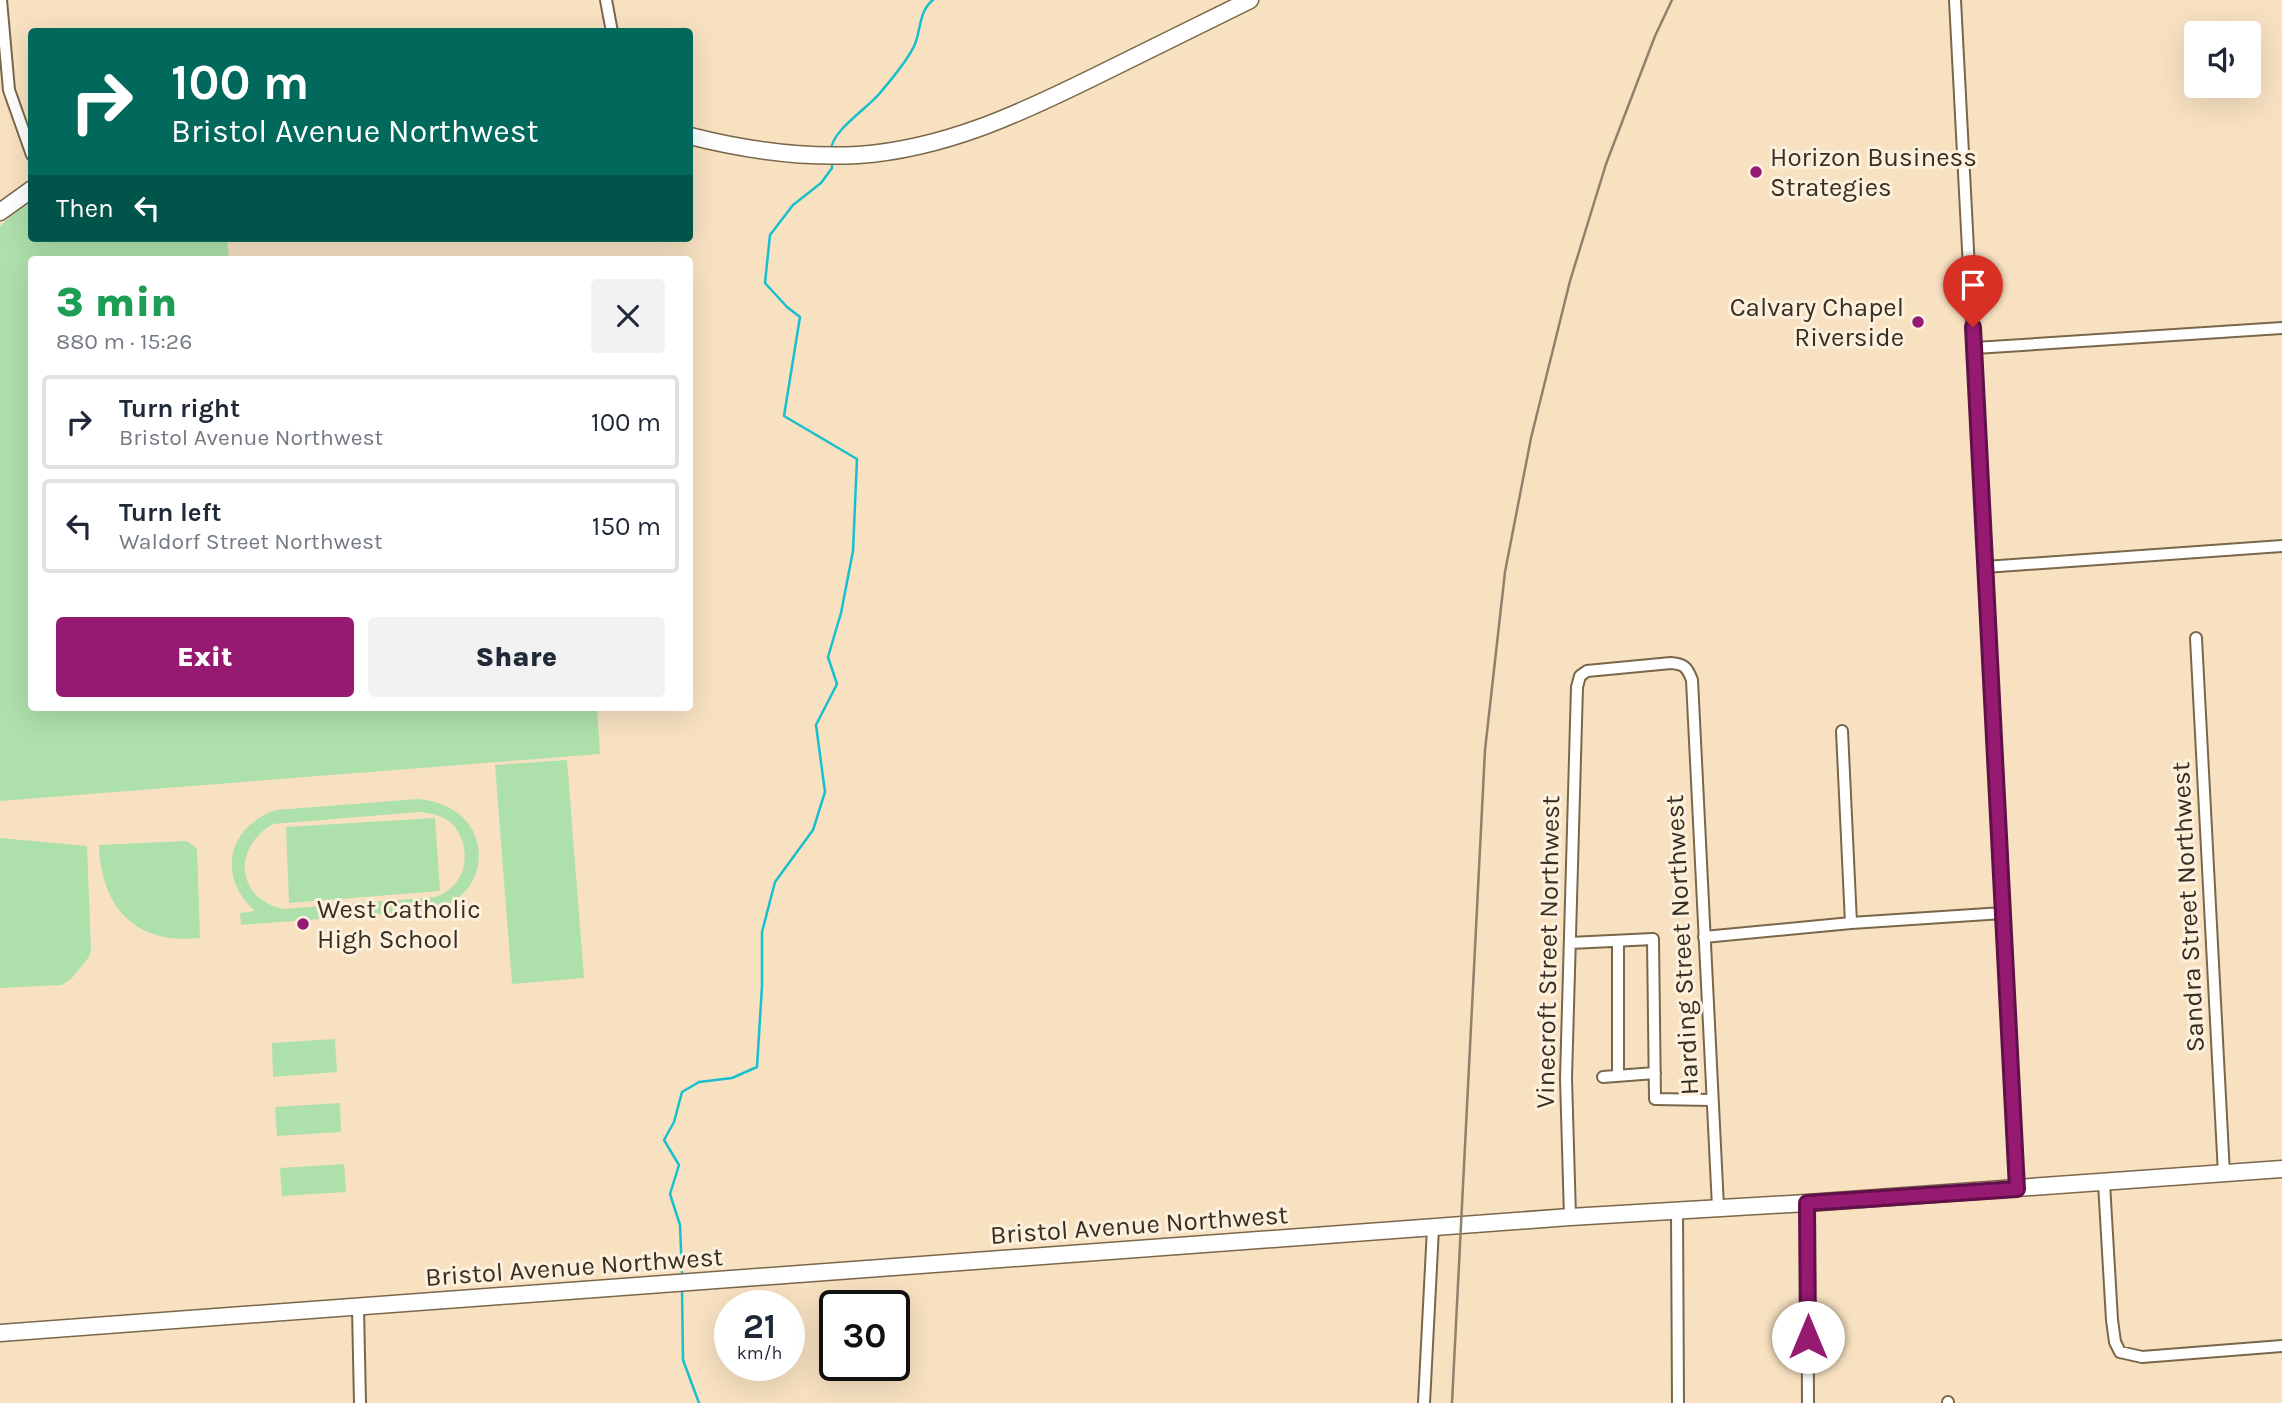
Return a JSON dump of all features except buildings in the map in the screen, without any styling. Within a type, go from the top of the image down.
[{"type":"street","points":[[1,0],[9,90],[28,144]]},
{"type":"street","points":[[606,0],[611,28]]},
{"type":"street","points":[[693,137],[732,146],[820,156],[860,155],[911,148],[947,139],[1020,113],[1250,0]]},
{"type":"street","points":[[1955,0],[2017,1189]]},
{"type":"street","points":[[0,212],[28,192]]},
{"type":"street","points":[[1975,348],[2282,328]]},
{"type":"street","points":[[1985,567],[2282,546]]},
{"type":"street","name":"Sandra Street Northwest","points":[[2196,638],[2224,1174]]},
{"type":"street","name":"Vinecroft Street Northwest","points":[[1570,1217],[1566,1078],[1577,687],[1580,676],[1587,671],[1671,663],[1683,664],[1692,680]]},
{"type":"street","name":"Harding Street Northwest","points":[[1692,680],[1718,1207]]},
{"type":"street","points":[[1842,731],[1851,923]]},
{"type":"street","points":[[1704,937],[1851,923],[2003,913]]},
{"type":"street","points":[[1570,943],[1653,939],[1655,1099],[1712,1100]]},
{"type":"street","points":[[1618,940],[1618,1076]]},
{"type":"street","points":[[1603,1077],[1655,1073]]},
{"type":"street","name":"Bristol Avenue Northwest","points":[[0,1333],[1570,1217],[2017,1189],[2282,1169]]},
{"type":"street","points":[[2104,1182],[2112,1320],[2115,1342],[2120,1352],[2142,1357],[2282,1346]]},
{"type":"street","points":[[1807,1203],[1808,1403]]},
{"type":"street","points":[[1677,1210],[1678,1403]]},
{"type":"street","points":[[1424,1403],[1433,1228]]},
{"type":"street","points":[[358,1308],[360,1403]]},
{"type":"green space","points":[[28,200],[28,242],[227,242],[229,256],[28,256],[28,711],[597,711],[600,754],[0,801],[0,226]]},
{"type":"green space","points":[[567,760],[584,978],[512,984],[495,765]]},
{"type":"green space","points":[[418,799],[445,805],[464,818],[475,835],[479,855],[476,874],[465,891],[448,904],[425,911],[241,925],[240,913],[255,911],[243,898],[235,883],[233,854],[238,840],[247,828],[276,810]],"holes":[[[419,812],[440,816],[451,823],[460,836],[465,853],[460,877],[451,888],[436,897],[283,909],[267,903],[248,884],[245,871],[251,846],[260,834],[273,824]]]},
{"type":"green space","points":[[435,818],[440,891],[289,903],[286,827]]},
{"type":"green space","points":[[0,838],[87,846],[91,950],[89,957],[71,979],[62,985],[0,988]]},
{"type":"green space","points":[[187,841],[197,849],[200,938],[177,939],[140,928],[126,918],[115,904],[101,867],[99,845]]},
{"type":"green space","points":[[335,1039],[337,1072],[273,1077],[272,1043]]},
{"type":"green space","points":[[340,1103],[341,1132],[277,1136],[275,1107]]},
{"type":"green space","points":[[344,1164],[346,1192],[282,1196],[280,1168]]},
{"type":"waterway","points":[[831,150],[837,135],[874,99],[904,63],[915,44],[925,9],[933,0]]},
{"type":"waterway","points":[[682,1275],[680,1225],[670,1194],[679,1165],[664,1140],[674,1122],[682,1092],[699,1082],[732,1078],[757,1067],[762,932],[775,882],[813,830],[825,792],[816,725],[837,684],[828,657],[841,613],[853,551],[857,459],[784,416],[800,317],[765,283],[770,235],[793,205],[821,183],[832,168],[832,160]]},
{"type":"waterway","points":[[682,1289],[683,1360],[699,1403]]},
{"type":"railway","points":[[1452,1403],[1485,750],[1505,572],[1531,438],[1570,281],[1606,164],[1655,36],[1672,0]]},
{"type":"place","name":"Horizon Business Strategies","points":[[1756,172]]},
{"type":"place","name":"Calvary Chapel Riverside","points":[[1918,322]]},
{"type":"place","name":"West Catholic High School","points":[[303,924]]},
{"type":"route","points":[[1808,1337],[1807,1203],[2017,1189],[1973,327]]}]
